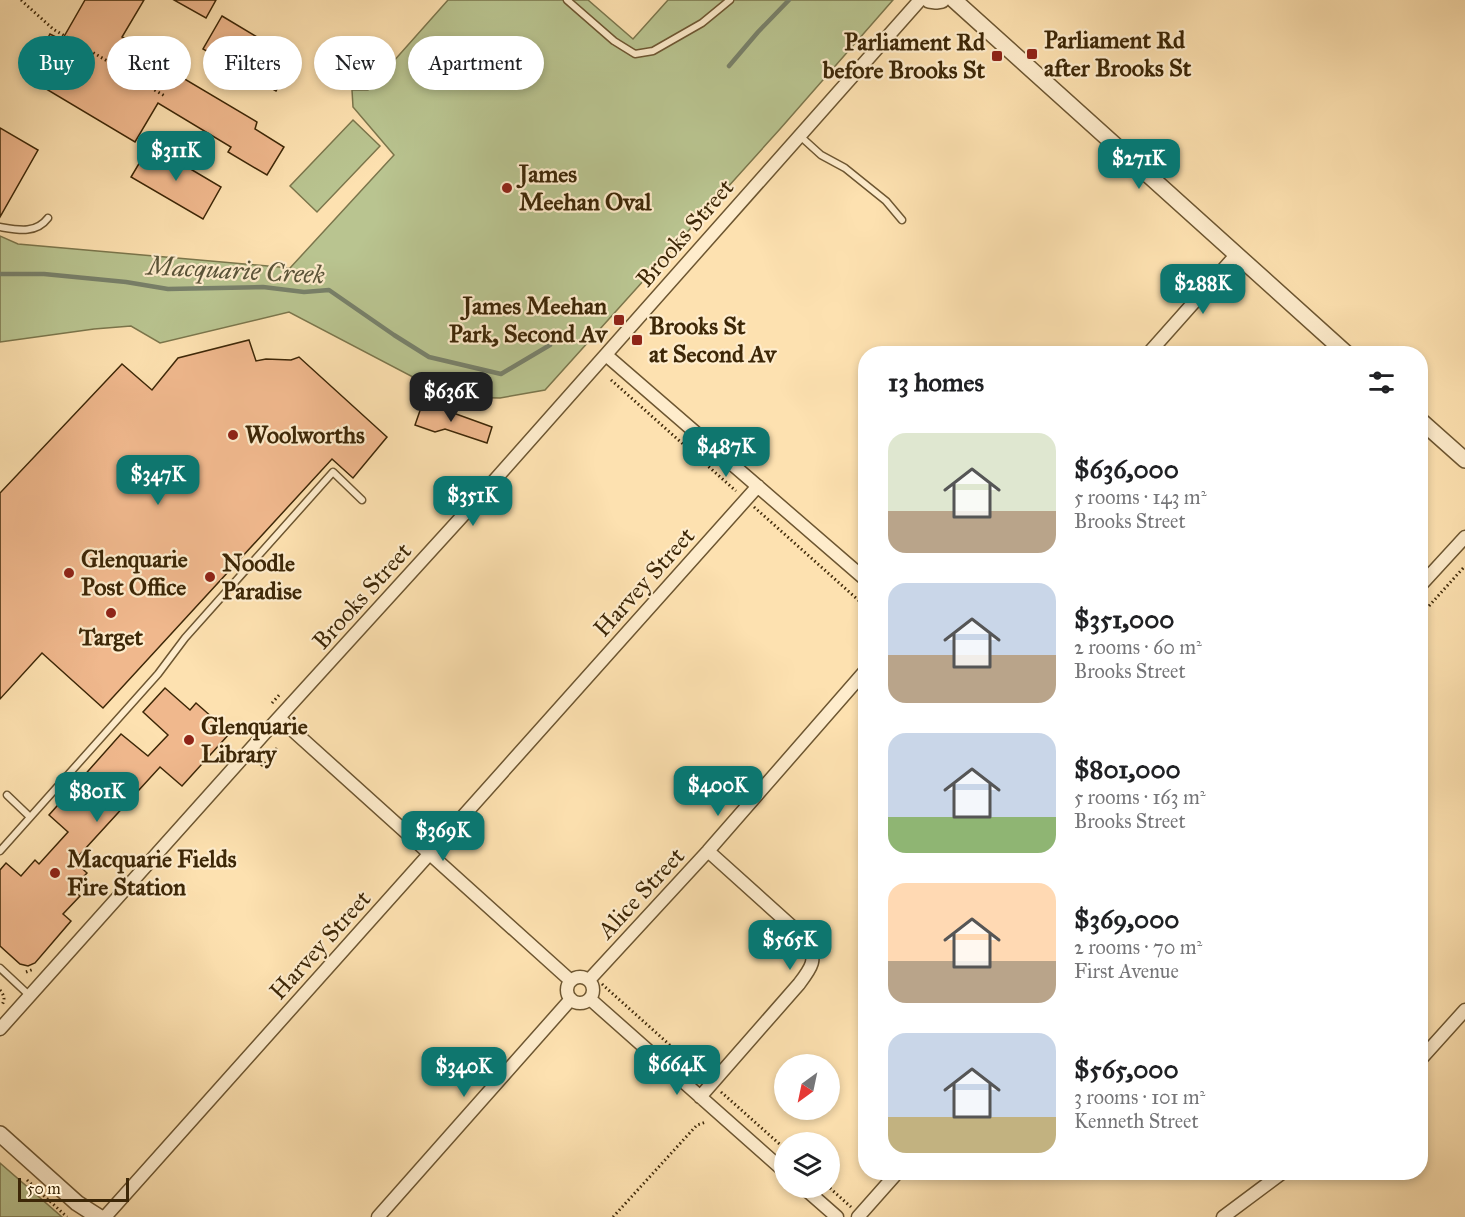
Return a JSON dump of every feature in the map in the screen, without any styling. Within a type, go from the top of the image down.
[{"type":"street","name":"Brooks Street","points":[[0,1029],[469,509],[920,0]]},
{"type":"street","points":[[929,0],[942,0]]},
{"type":"street","points":[[954,0],[1338,346]]},
{"type":"street","points":[[1155,346],[1236,255]]},
{"type":"street","points":[[606,355],[858,573]]},
{"type":"street","points":[[1428,427],[1465,460]]},
{"type":"street","name":"Harvey Street","points":[[105,1217],[758,486]]},
{"type":"street","points":[[1428,577],[1465,537]]},
{"type":"street","name":"Alice Street","points":[[589,980],[708,851],[858,679]]},
{"type":"street","points":[[279,718],[571,981]]},
{"type":"street","points":[[700,1096],[799,984],[810,969],[814,952],[808,940],[708,851]]},
{"type":"street","points":[[580,977],[589,980],[593,989],[590,999],[581,1003],[571,999],[567,990],[571,981],[580,977]]},
{"type":"street","points":[[380,1217],[571,999]]},
{"type":"street","points":[[590,999],[774,1162]]},
{"type":"street","points":[[1428,1051],[1465,1010]]},
{"type":"street","points":[[0,1134],[76,1203],[99,1217]]},
{"type":"street","points":[[859,1216],[891,1180]]},
{"type":"street","points":[[1223,1217],[1273,1180]]},
{"type":"street","points":[[815,1198],[837,1217]]},
{"type":"lane","points":[[567,0],[614,41],[635,54],[654,51],[702,23],[730,0]]},
{"type":"lane","points":[[799,136],[821,155],[844,168],[886,201],[902,220]]},
{"type":"lane","points":[[0,227],[22,230],[35,228],[48,218]]},
{"type":"lane","points":[[0,850],[158,674],[185,638],[333,472],[362,500]]},
{"type":"lane","points":[[7,795],[30,817]]},
{"type":"lane","points":[[0,968],[30,996]]},
{"type":"path","points":[[21,0],[53,29],[165,96]]},
{"type":"path","points":[[1428,607],[1465,566]]},
{"type":"path","points":[[261,766],[279,746]]},
{"type":"path","points":[[602,984],[774,1139]]},
{"type":"path","points":[[0,990],[4,996],[0,1007]]},
{"type":"path","points":[[613,1217],[697,1125],[706,1122]]},
{"type":"path","points":[[25,1179],[68,1217]]},
{"type":"path","points":[[840,1198],[859,1216]]},
{"type":"green space","points":[[448,0],[588,0],[633,39],[668,0],[893,0],[545,390],[500,398],[451,397],[289,312],[160,343],[131,326],[0,342],[0,236],[18,244],[290,268],[394,155],[353,107],[352,90],[396,90],[396,58],[408,45],[408,90],[544,90],[544,36],[416,36]]},
{"type":"green space","points":[[353,120],[380,146],[317,212],[290,186]]},
{"type":"green space","points":[[0,1163],[62,1217],[0,1217]]},
{"type":"building","points":[[85,0],[144,0],[123,36],[107,36],[107,90],[191,90],[191,83],[257,122],[255,129],[284,147],[267,175],[228,152],[231,147],[158,103],[135,142],[48,90],[95,90],[95,36],[64,36]]},
{"type":"building","points":[[174,0],[216,0],[206,18]]},
{"type":"building","points":[[222,16],[255,36],[210,36]]},
{"type":"building","points":[[0,128],[38,150],[0,217]]},
{"type":"building","points":[[150,145],[221,187],[203,219],[131,177]]},
{"type":"building","points":[[249,340],[256,361],[291,360],[299,357],[387,437],[353,478],[332,459],[103,708],[42,653],[0,699],[0,493],[122,364],[152,390],[178,358]]},
{"type":"building","points":[[423,402],[492,427],[487,443],[445,429],[435,432],[415,425]]},
{"type":"building","points":[[165,688],[190,710],[196,703],[230,733],[182,786],[160,767],[74,861],[87,873],[72,889],[80,896],[63,914],[71,921],[35,963],[28,966],[20,964],[0,946],[0,870],[6,863],[21,876],[35,860],[39,864],[68,832],[49,815],[121,734],[148,756],[168,735],[143,712]]},
{"type":"waterway","name":"Macquarie Creek","points":[[729,66],[789,0]]},
{"type":"waterway","name":"Macquarie Creek","points":[[0,274],[44,274],[126,282],[168,289],[263,287],[304,292],[329,290],[429,357],[501,374],[550,345]]},
{"type":"place","name":"Parliament Rd after Brooks St","points":[[1032,54]]},
{"type":"place","name":"Parliament Rd before Brooks St","points":[[997,56]]},
{"type":"place","name":"James Meehan Oval","points":[[507,188]]},
{"type":"place","name":"James Meehan Park, Second Av","points":[[619,320]]},
{"type":"place","name":"Brooks St at Second Av","points":[[637,340]]},
{"type":"place","name":"Woolworths","points":[[233,435]]},
{"type":"place","name":"Glenquarie Post Office","points":[[69,573]]},
{"type":"place","name":"Noodle Paradise","points":[[210,577]]},
{"type":"place","name":"Target","points":[[111,613]]},
{"type":"place","name":"Glenquarie Library","points":[[189,740]]},
{"type":"place","name":"Macquarie Fields Fire Station","points":[[55,873]]}]
